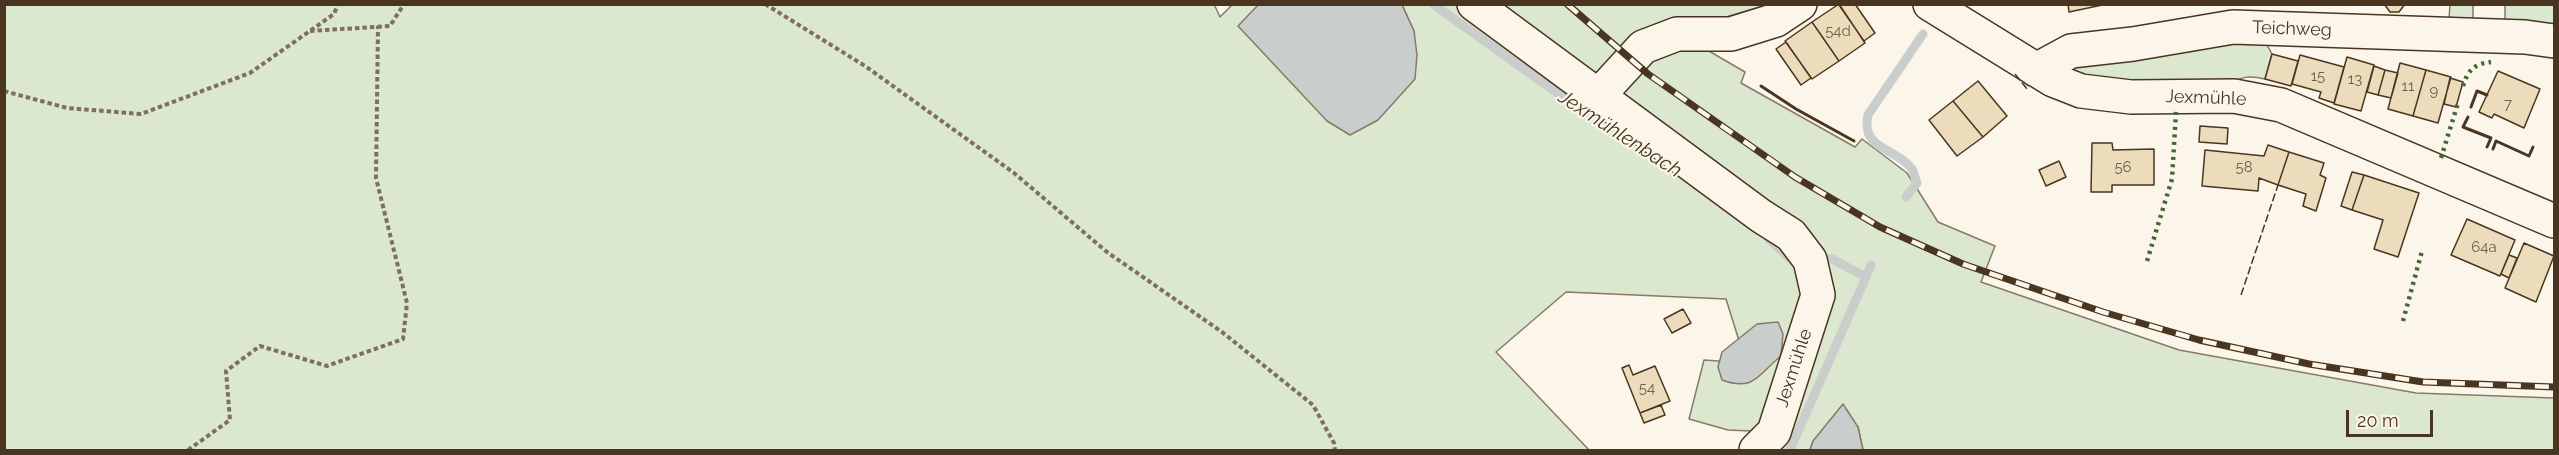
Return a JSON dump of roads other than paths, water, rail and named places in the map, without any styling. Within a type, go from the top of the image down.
[{"type":"street","name":"Jexmühle","points":[[1474,4],[1761,216],[1791,235],[1810,260],[1818,295],[1774,432],[1756,450]]},
{"type":"street","points":[[1598,96],[1643,47],[1677,34],[1731,34],[1776,20],[1800,4]]},
{"type":"street","name":"Jexmühle","points":[[1930,4],[2053,80],[2081,91],[2131,97],[2234,96],[2281,105],[2554,221]]},
{"type":"street","name":"Teichweg","points":[[2036,70],[2071,51],[2133,44],[2233,27],[2403,32],[2549,40]]},
{"type":"waterway","name":"Jexmühlenbach","points":[[1433,4],[1609,130],[1649,152]]},
{"type":"waterway","name":"Jexmühlenbach","points":[[1906,197],[1917,183],[1913,170],[1905,162],[1874,142],[1867,127],[1868,115],[1923,34]]},
{"type":"waterway","name":"Jexmühlenbach","points":[[1769,239],[1788,257],[1793,257]]},
{"type":"waterway","name":"Jexmühlenbach","points":[[1819,259],[1832,259],[1866,277],[1871,265]]},
{"type":"waterway","points":[[1790,450],[1866,277]]},
{"type":"railway","points":[[1567,4],[1648,74],[1795,177],[1880,227],[1963,264],[2103,312],[2199,340],[2309,364],[2423,382],[2554,387]]}]
